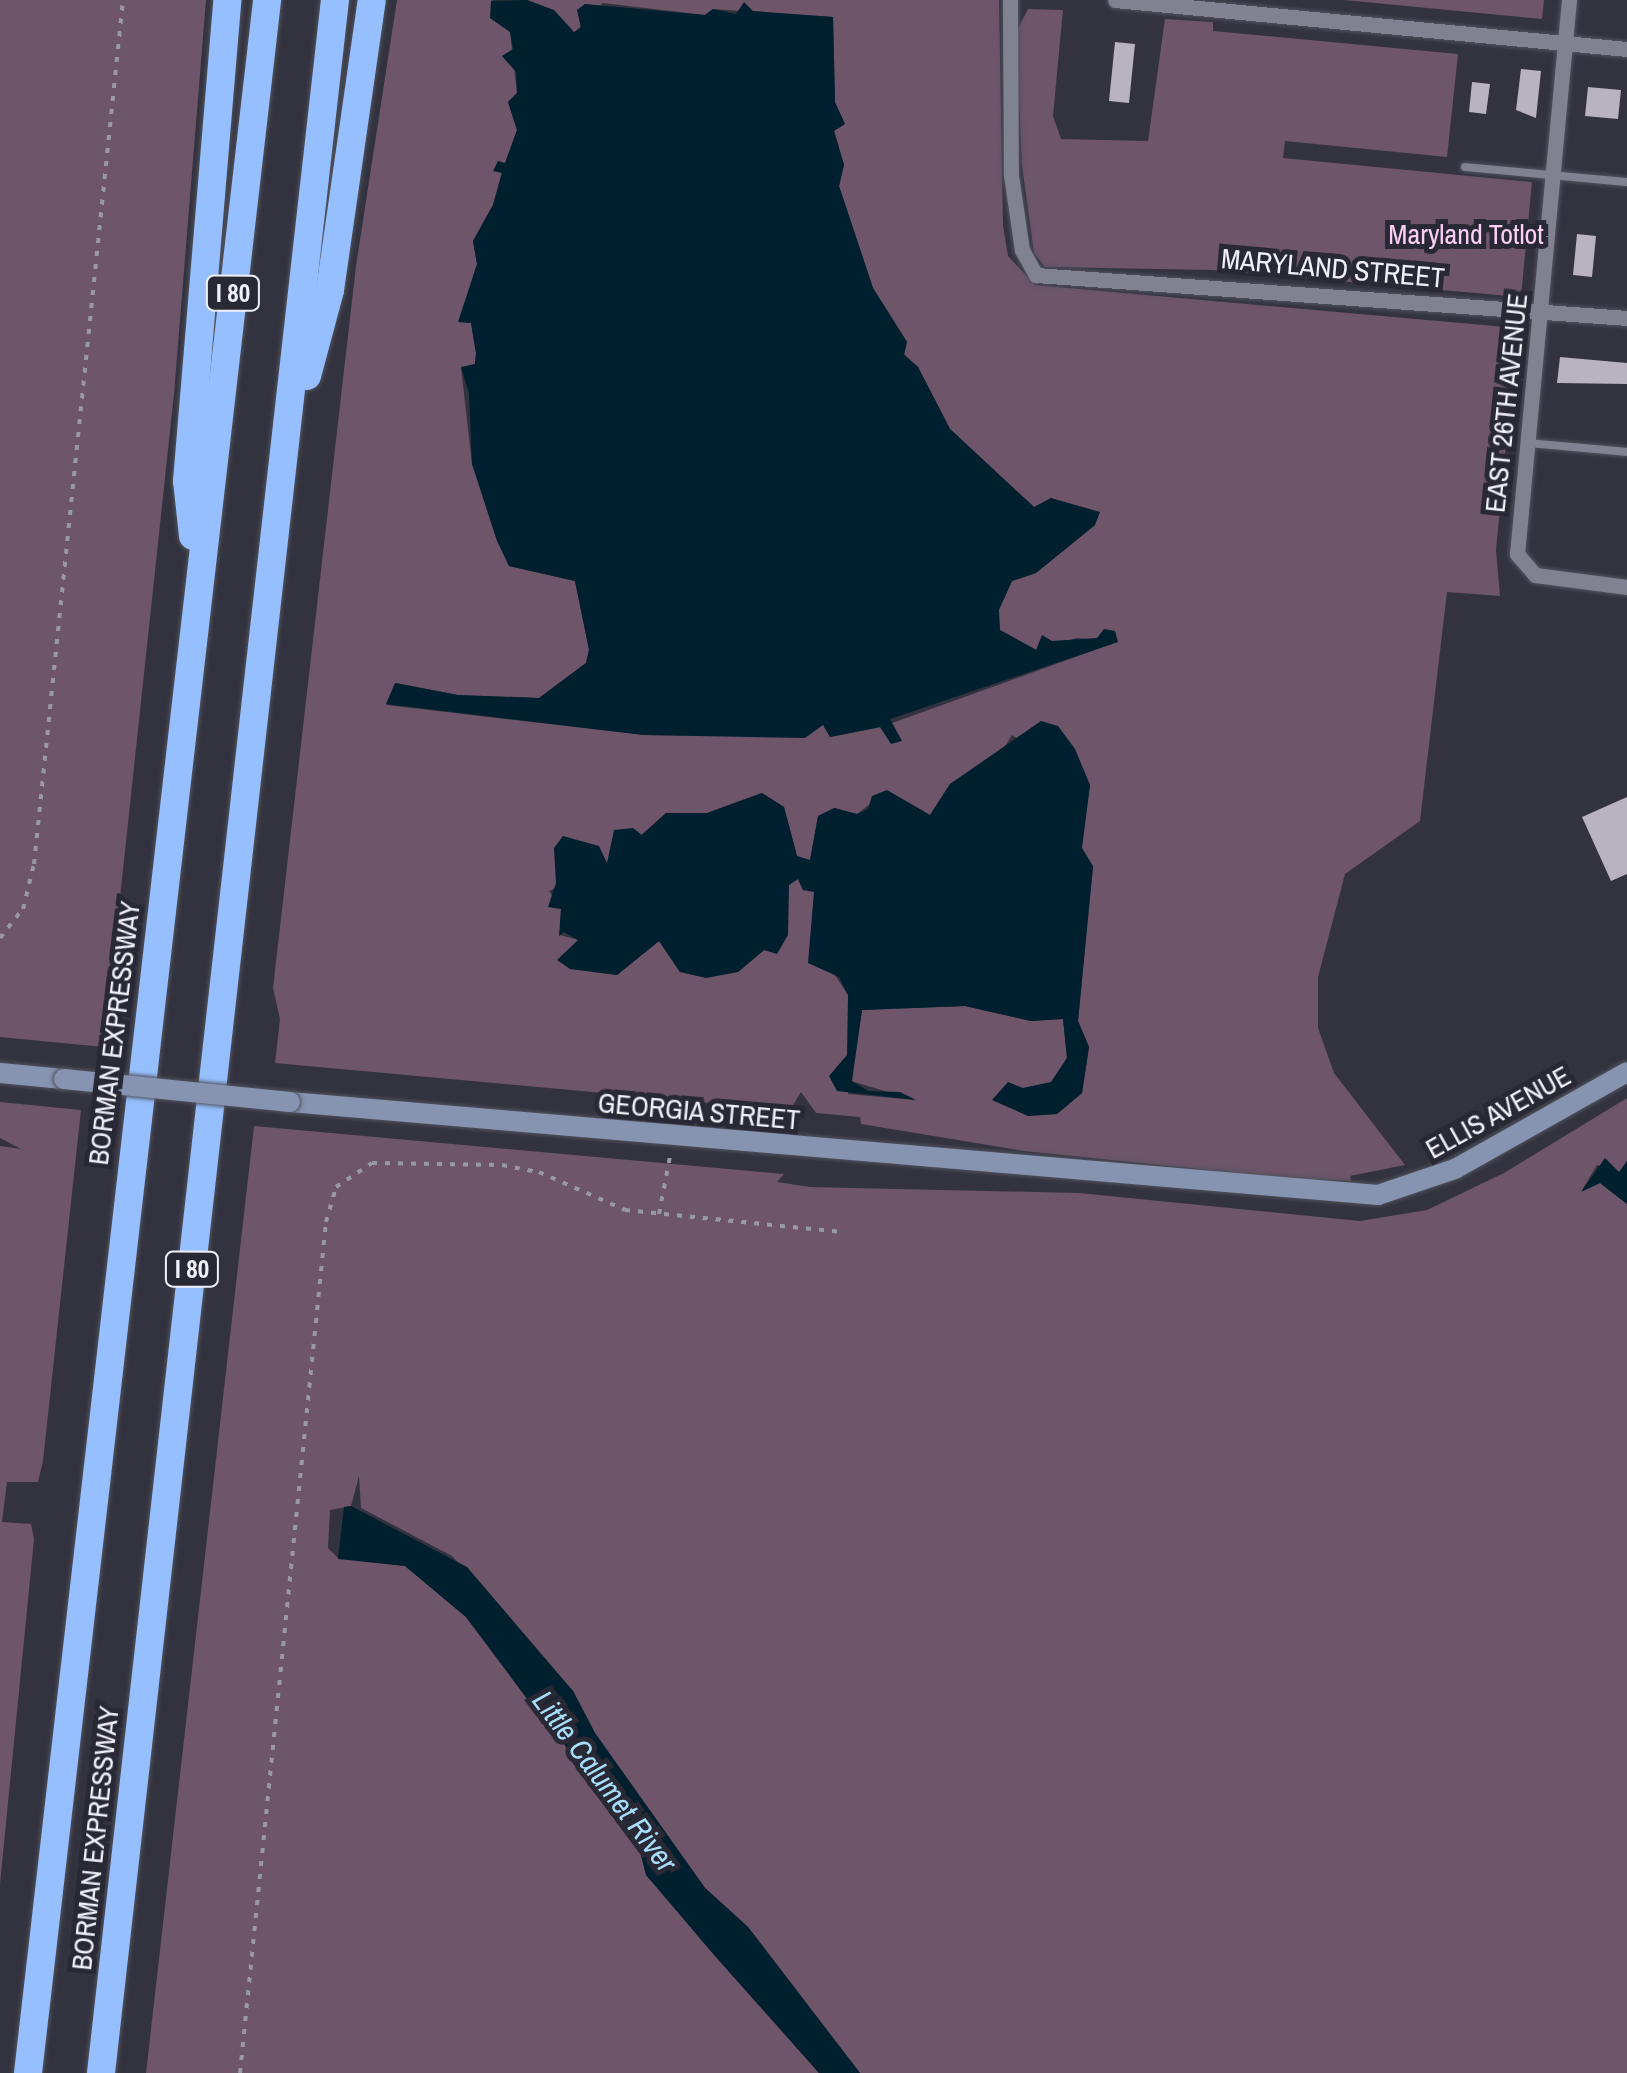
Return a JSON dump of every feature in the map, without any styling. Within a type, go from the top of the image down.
[{"type":"highway","points":[[198,586],[187,481],[227,0]]},
{"type":"highway","name":"BORMAN EXPRESSWAY","points":[[28,2073],[267,0]]},
{"type":"highway","name":"BORMAN EXPRESSWAY","points":[[101,2073],[335,0]]},
{"type":"highway","points":[[284,465],[330,290],[372,0]]},
{"type":"street","name":"MARYLAND STREET","points":[[1010,0],[1010,175],[1022,250],[1036,275],[1627,318]]},
{"type":"street","points":[[1116,0],[1627,49]]},
{"type":"street","name":"EAST 26TH AVENUE","points":[[1569,0],[1517,543],[1527,569],[1556,580],[1627,586]]},
{"type":"street","name":"ELLIS AVENUE","points":[[1393,1193],[1455,1169],[1627,1072]]},
{"type":"street","name":"GEORGIA STREET","points":[[0,1073],[1321,1194],[1393,1193]]},
{"type":"lane","points":[[1465,167],[1627,182]]},
{"type":"lane","points":[[1528,443],[1627,452]]},
{"type":"path","points":[[0,938],[23,909],[34,864],[123,0]]},
{"type":"path","points":[[660,1214],[672,1136]]},
{"type":"path","points":[[240,2073],[326,1222],[336,1187],[372,1163],[502,1165],[540,1172],[614,1207],[840,1232]]},
{"type":"green space","points":[[0,0],[206,0],[174,394],[104,1047],[0,1037]]},
{"type":"green space","points":[[397,0],[492,0],[510,32],[517,93],[508,102],[517,130],[505,164],[494,171],[502,172],[493,205],[473,241],[477,264],[460,322],[471,323],[476,353],[475,364],[461,368],[472,464],[509,566],[575,581],[589,649],[586,663],[539,698],[458,695],[396,683],[386,705],[644,735],[744,736],[823,724],[830,737],[881,727],[1117,642],[1077,638],[1037,650],[1000,630],[998,610],[1012,581],[1036,573],[1095,525],[1034,507],[950,429],[918,367],[904,354],[907,342],[873,288],[839,186],[844,165],[834,130],[844,123],[835,103],[833,17],[713,9],[705,15],[603,3],[574,33],[554,11],[527,0],[999,0],[1003,225],[1008,256],[1035,285],[1517,328],[1496,550],[1500,596],[1447,592],[1420,821],[1345,874],[1318,977],[1318,1028],[1334,1073],[1405,1165],[1350,1176],[1351,1181],[1277,1177],[1024,1151],[861,1124],[860,1117],[816,1113],[801,1092],[790,1110],[275,1063],[280,1019],[273,988],[356,266]],"holes":[[[1012,735],[1090,785],[1081,848],[1093,867],[1078,1021],[1089,1047],[1082,1093],[1057,1114],[1028,1116],[1023,1088],[1051,1083],[1067,1058],[1063,1019],[1031,1021],[965,1006],[862,1010],[851,1081],[915,1100],[848,1094],[848,995],[814,943],[814,891],[803,890],[798,879],[789,884],[764,950],[738,972],[680,972],[659,941],[617,975],[569,968],[578,940],[560,935],[561,909],[549,891],[607,865],[666,813],[707,813],[762,793],[784,807],[797,856],[810,861],[818,816],[835,808],[857,814],[887,791],[930,815],[950,784],[999,756]]]},
{"type":"green space","points":[[1344,0],[1544,0],[1542,19]]},
{"type":"green space","name":"Maryland Totlot","points":[[1028,9],[1063,10],[1053,116],[1061,139],[1148,141],[1165,19],[1213,22],[1213,31],[1458,54],[1447,157],[1285,141],[1283,158],[1532,182],[1521,297],[1212,270],[1045,267],[1034,253],[1022,166],[1016,32]]},
{"type":"green space","points":[[1627,1098],[1627,1161],[1620,1172],[1597,1165],[1582,1190],[1600,1183],[1627,1204],[1627,2073],[860,2073],[748,1927],[705,1888],[595,1733],[573,1691],[452,1556],[361,1508],[359,1476],[351,1506],[330,1510],[328,1548],[338,1558],[405,1566],[466,1617],[540,1716],[559,1732],[573,1763],[641,1855],[646,1875],[819,2073],[146,2073],[254,1126],[784,1174],[777,1182],[810,1187],[1079,1193],[1360,1221],[1427,1210],[1504,1173]]},
{"type":"green space","points":[[0,1102],[81,1110],[43,1461],[38,1482],[7,1482],[2,1522],[31,1524],[34,1539],[0,1884],[0,1146],[21,1149],[0,1138]]},
{"type":"water","points":[[527,0],[554,10],[574,32],[581,28],[577,10],[585,4],[705,15],[713,9],[736,14],[744,2],[753,11],[833,17],[835,102],[845,124],[834,131],[844,165],[839,186],[873,288],[907,342],[904,355],[918,367],[950,429],[1034,507],[1051,498],[1100,512],[1095,525],[1036,573],[1012,581],[999,610],[1000,630],[1036,650],[1042,635],[1052,641],[1097,638],[1104,629],[1115,631],[1118,642],[890,719],[902,741],[891,744],[880,727],[830,737],[823,725],[805,738],[644,735],[386,704],[395,683],[458,695],[539,698],[586,663],[589,650],[575,581],[509,566],[497,541],[472,464],[469,393],[461,367],[475,364],[471,323],[458,322],[477,264],[473,241],[493,205],[502,173],[493,171],[498,161],[505,163],[517,130],[508,102],[517,93],[516,72],[502,56],[513,49],[510,32],[490,18],[491,1]]},
{"type":"water","points":[[1041,721],[1058,726],[1075,749],[1090,785],[1082,848],[1093,866],[1078,1021],[1089,1047],[1082,1093],[1057,1114],[1028,1116],[992,1100],[1008,1082],[1023,1088],[1051,1082],[1067,1058],[1063,1019],[1031,1021],[965,1006],[862,1010],[852,1081],[868,1091],[900,1092],[916,1100],[837,1091],[829,1076],[847,1055],[848,995],[839,977],[808,963],[814,892],[803,890],[798,879],[789,885],[788,935],[777,954],[764,950],[738,972],[706,978],[680,972],[659,941],[617,975],[570,969],[557,960],[578,940],[564,932],[559,936],[561,909],[548,907],[556,883],[554,848],[563,836],[599,846],[607,863],[614,830],[633,828],[642,835],[666,813],[707,813],[762,793],[784,807],[797,856],[810,860],[818,816],[834,808],[857,814],[868,809],[872,796],[887,790],[930,815],[950,784]]},
{"type":"water","points":[[1605,1158],[1619,1172],[1627,1161],[1627,1204],[1600,1183],[1581,1192]]},
{"type":"water","name":"Little Calumet River","points":[[351,1506],[467,1567],[573,1691],[595,1733],[705,1888],[748,1927],[860,2073],[819,2073],[714,1955],[646,1875],[641,1855],[573,1763],[559,1732],[540,1716],[466,1617],[405,1566],[338,1559],[344,1507]]},
{"type":"building","points":[[1115,42],[1135,44],[1129,103],[1109,101]]},
{"type":"building","points":[[1521,69],[1541,71],[1536,118],[1516,110]]},
{"type":"building","points":[[1472,82],[1490,84],[1486,114],[1469,112]]},
{"type":"building","points":[[1588,87],[1621,90],[1618,119],[1585,116]]},
{"type":"building","points":[[1577,234],[1596,236],[1592,277],[1573,275]]},
{"type":"building","points":[[1560,357],[1627,363],[1627,384],[1557,383]]},
{"type":"building","points":[[1627,797],[1627,874],[1611,881],[1582,817]]}]
